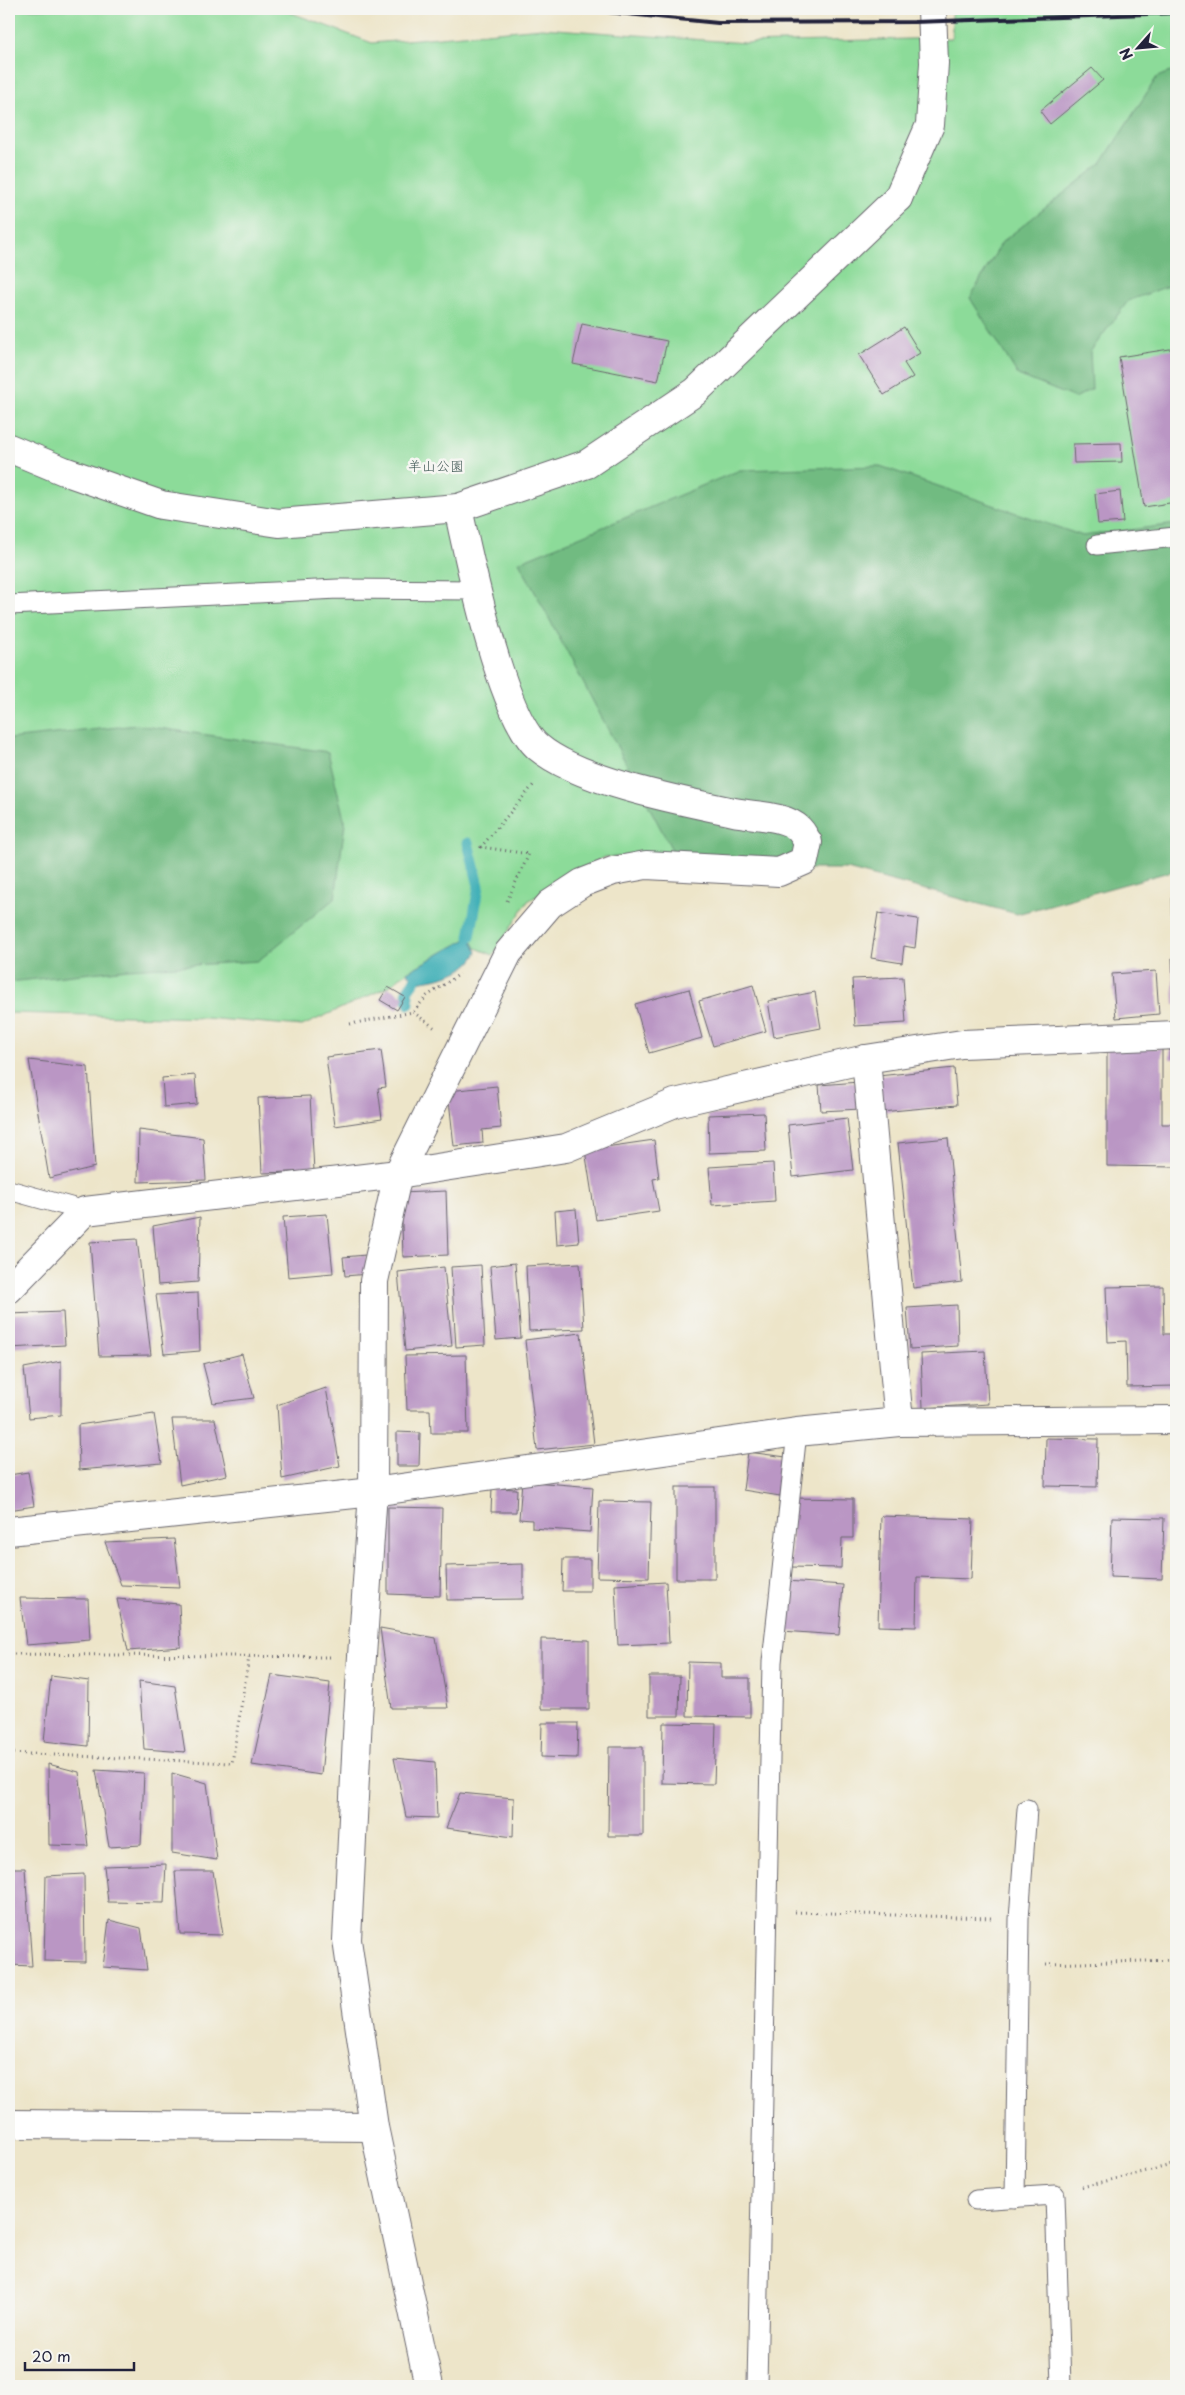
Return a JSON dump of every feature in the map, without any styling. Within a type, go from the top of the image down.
[{"type":"street","points":[[9,448],[64,471],[161,504],[280,522],[458,508],[587,464],[695,392],[767,321],[898,198],[930,125],[934,63],[932,9]]},
{"type":"street","points":[[429,2386],[374,2127],[347,1940],[373,1492],[374,1281],[398,1174],[508,953],[550,904],[582,883],[613,871],[646,865],[779,872],[804,861],[808,842],[798,828],[782,820],[734,812],[619,784],[559,762],[536,746],[522,724],[508,693],[476,590],[458,508]]},
{"type":"street","points":[[9,1289],[86,1211],[398,1174],[566,1148],[674,1103],[866,1058],[962,1044],[1176,1035]]},
{"type":"street","points":[[866,1058],[899,1422]]},
{"type":"street","points":[[9,1531],[373,1492],[797,1432],[899,1422],[1176,1420]]},
{"type":"street","points":[[9,2124],[374,2127]]},
{"type":"lane","points":[[1097,545],[1176,537]]},
{"type":"lane","points":[[9,605],[338,589],[476,590]]},
{"type":"lane","points":[[9,1190],[86,1211]]},
{"type":"lane","points":[[757,2386],[772,1662],[797,1432]]},
{"type":"lane","points":[[1015,2198],[1019,1919],[1028,1809]]},
{"type":"lane","points":[[976,2200],[1055,2195],[1061,2386]]},
{"type":"path","points":[[504,907],[529,854],[481,847],[540,777]]},
{"type":"path","points":[[350,1024],[412,1012],[427,996],[468,969]]},
{"type":"path","points":[[412,1012],[420,1016]]},
{"type":"path","points":[[9,1654],[362,1657]]},
{"type":"path","points":[[9,1753],[232,1763],[250,1656]]},
{"type":"path","points":[[766,1911],[1019,1919]]},
{"type":"path","points":[[1018,1965],[1176,1960]]},
{"type":"path","points":[[1055,2195],[1109,2179],[1176,2164]]},
{"type":"green space","name":"羊山公園","points":[[9,9],[281,9],[372,43],[542,28],[745,43],[952,38],[952,9],[1176,9],[1176,796],[778,857],[605,857],[528,901],[493,955],[476,948],[470,937],[407,972],[388,987],[302,1026],[205,1018],[9,1013]]},
{"type":"green space","points":[[1176,70],[1176,283],[1128,301],[1090,352],[1092,389],[1075,398],[1018,375],[970,298],[1002,242],[1101,164],[1157,77]]},
{"type":"green space","points":[[880,466],[1083,536],[1176,524],[1176,870],[1017,914],[847,869],[732,869],[678,861],[519,562],[740,470]]},
{"type":"green space","points":[[137,725],[328,752],[345,823],[335,898],[258,961],[128,969],[9,982],[9,739]]},
{"type":"water","points":[[470,937],[477,952],[467,966],[442,977],[416,982],[407,972]]},
{"type":"building","points":[[1092,68],[1103,80],[1050,124],[1040,111]]},
{"type":"building","points":[[582,324],[667,341],[658,381],[573,364]]},
{"type":"building","points":[[904,327],[920,353],[904,363],[913,377],[884,395],[859,355]]},
{"type":"building","points":[[1176,348],[1176,502],[1144,507],[1119,357]]},
{"type":"building","points":[[1121,443],[1122,462],[1074,463],[1073,444]]},
{"type":"building","points":[[1120,491],[1123,522],[1098,524],[1095,494]]},
{"type":"building","points":[[1172,898],[1176,898],[1176,946],[1173,946]]},
{"type":"building","points":[[878,913],[918,919],[915,948],[904,946],[902,963],[871,958]]},
{"type":"building","points":[[1172,958],[1176,958],[1176,1005],[1174,1005]]},
{"type":"building","points":[[1156,971],[1159,1014],[1116,1018],[1112,974]]},
{"type":"building","points":[[903,977],[906,1023],[855,1026],[852,979]]},
{"type":"building","points":[[753,985],[766,1031],[713,1046],[699,1001]]},
{"type":"building","points":[[388,987],[405,997],[397,1010],[380,1000]]},
{"type":"building","points":[[689,989],[702,1038],[649,1053],[635,1004]]},
{"type":"building","points":[[815,992],[821,1028],[774,1037],[768,1001]]},
{"type":"building","points":[[1170,1041],[1176,1041],[1176,1059],[1170,1059]]},
{"type":"building","points":[[1107,1048],[1162,1048],[1162,1124],[1176,1124],[1176,1167],[1107,1166]]},
{"type":"building","points":[[381,1050],[386,1087],[378,1088],[382,1119],[335,1126],[326,1057]]},
{"type":"building","points":[[29,1060],[88,1067],[95,1167],[49,1178]]},
{"type":"building","points":[[954,1068],[957,1105],[881,1112],[878,1076]]},
{"type":"building","points":[[195,1075],[197,1104],[164,1107],[162,1078]]},
{"type":"building","points":[[859,1082],[861,1109],[821,1111],[819,1085]]},
{"type":"building","points":[[497,1086],[501,1128],[482,1130],[483,1143],[454,1146],[448,1091]]},
{"type":"building","points":[[310,1096],[314,1171],[262,1173],[258,1098]]},
{"type":"building","points":[[764,1113],[766,1151],[709,1153],[708,1115]]},
{"type":"building","points":[[847,1118],[853,1170],[793,1177],[788,1125]]},
{"type":"building","points":[[139,1130],[203,1138],[206,1180],[138,1182]]},
{"type":"building","points":[[948,1138],[962,1282],[913,1288],[898,1143]]},
{"type":"building","points":[[654,1140],[659,1178],[653,1179],[659,1211],[596,1220],[585,1150]]},
{"type":"building","points":[[773,1163],[775,1201],[712,1205],[709,1167]]},
{"type":"building","points":[[446,1191],[448,1255],[403,1257],[401,1193]]},
{"type":"building","points":[[576,1209],[579,1243],[557,1245],[555,1211]]},
{"type":"building","points":[[327,1214],[333,1273],[288,1277],[283,1217]]},
{"type":"building","points":[[200,1217],[198,1282],[158,1285],[153,1226]]},
{"type":"building","points":[[137,1239],[151,1355],[99,1356],[90,1242]]},
{"type":"building","points":[[366,1255],[368,1274],[345,1276],[343,1257]]},
{"type":"building","points":[[515,1263],[521,1338],[496,1340],[490,1266]]},
{"type":"building","points":[[580,1263],[584,1329],[529,1331],[526,1266]]},
{"type":"building","points":[[481,1265],[485,1345],[456,1347],[451,1267]]},
{"type":"building","points":[[444,1267],[452,1346],[405,1351],[398,1272]]},
{"type":"building","points":[[1163,1286],[1164,1334],[1175,1334],[1176,1386],[1127,1387],[1126,1341],[1108,1342],[1106,1287]]},
{"type":"building","points":[[198,1293],[200,1351],[164,1354],[156,1295]]},
{"type":"building","points":[[957,1305],[958,1346],[910,1349],[907,1308]]},
{"type":"building","points":[[63,1312],[65,1345],[9,1348],[9,1314]]},
{"type":"building","points":[[581,1333],[594,1444],[537,1450],[525,1340]]},
{"type":"building","points":[[985,1351],[988,1404],[923,1408],[921,1354]]},
{"type":"building","points":[[242,1354],[254,1398],[213,1403],[203,1364]]},
{"type":"building","points":[[466,1355],[468,1433],[431,1433],[430,1410],[407,1410],[405,1356]]},
{"type":"building","points":[[61,1361],[61,1415],[29,1418],[24,1368]]},
{"type":"building","points":[[326,1388],[340,1466],[282,1479],[277,1405]]},
{"type":"building","points":[[154,1414],[162,1463],[79,1470],[78,1425]]},
{"type":"building","points":[[172,1419],[215,1419],[227,1475],[180,1485]]},
{"type":"building","points":[[397,1432],[420,1433],[419,1466],[397,1466]]},
{"type":"building","points":[[1046,1438],[1098,1439],[1097,1487],[1045,1486]]},
{"type":"building","points":[[748,1452],[786,1457],[780,1496],[743,1490]]},
{"type":"building","points":[[28,1472],[34,1506],[9,1510],[9,1475]]},
{"type":"building","points":[[522,1481],[593,1487],[590,1532],[532,1528],[532,1520],[519,1519]]},
{"type":"building","points":[[676,1487],[715,1487],[715,1579],[676,1579]]},
{"type":"building","points":[[492,1488],[517,1489],[516,1512],[491,1512]]},
{"type":"building","points":[[792,1498],[853,1499],[853,1538],[842,1538],[841,1568],[791,1567]]},
{"type":"building","points":[[599,1501],[651,1502],[649,1578],[597,1577]]},
{"type":"building","points":[[388,1507],[442,1508],[440,1596],[388,1594]]},
{"type":"building","points":[[881,1516],[973,1519],[971,1579],[917,1577],[916,1627],[878,1626]]},
{"type":"building","points":[[1112,1517],[1164,1518],[1162,1579],[1110,1577]]},
{"type":"building","points":[[174,1539],[180,1587],[121,1585],[105,1542]]},
{"type":"building","points":[[563,1559],[590,1559],[590,1591],[562,1591]]},
{"type":"building","points":[[523,1564],[523,1599],[447,1600],[446,1566]]},
{"type":"building","points":[[786,1581],[843,1585],[839,1635],[782,1631]]},
{"type":"building","points":[[666,1582],[669,1643],[618,1645],[615,1585]]},
{"type":"building","points":[[20,1598],[88,1599],[90,1640],[26,1645]]},
{"type":"building","points":[[117,1599],[179,1604],[181,1647],[128,1651]]},
{"type":"building","points":[[380,1628],[436,1638],[448,1708],[391,1708]]},
{"type":"building","points":[[541,1639],[589,1640],[589,1709],[541,1709]]},
{"type":"building","points":[[688,1662],[721,1663],[721,1678],[750,1678],[750,1717],[687,1716]]},
{"type":"building","points":[[272,1675],[330,1683],[321,1775],[252,1765]]},
{"type":"building","points":[[51,1676],[89,1681],[88,1746],[44,1741]]},
{"type":"building","points":[[649,1676],[680,1676],[679,1716],[649,1716]]},
{"type":"building","points":[[139,1681],[175,1686],[185,1752],[144,1749]]},
{"type":"building","points":[[542,1723],[578,1723],[577,1758],[541,1757]]},
{"type":"building","points":[[663,1723],[716,1724],[714,1784],[662,1783]]},
{"type":"building","points":[[609,1747],[643,1747],[643,1836],[608,1836]]},
{"type":"building","points":[[394,1758],[435,1762],[437,1818],[406,1817]]},
{"type":"building","points":[[48,1764],[79,1772],[88,1846],[49,1845]]},
{"type":"building","points":[[96,1770],[144,1773],[141,1845],[109,1847]]},
{"type":"building","points":[[172,1773],[207,1783],[217,1860],[172,1853]]},
{"type":"building","points":[[460,1793],[514,1798],[513,1837],[446,1828]]},
{"type":"building","points":[[166,1864],[164,1903],[108,1902],[104,1866]]},
{"type":"building","points":[[9,1868],[25,1868],[32,1966],[9,1965]]},
{"type":"building","points":[[175,1871],[213,1871],[223,1935],[180,1934]]},
{"type":"building","points":[[84,1874],[85,1962],[44,1961],[46,1876]]},
{"type":"building","points":[[109,1920],[141,1928],[147,1970],[103,1967]]},
{"type":"waterway","points":[[468,843],[479,886],[470,937]]},
{"type":"waterway","points":[[409,1004],[407,991],[415,980]]},
{"type":"railway","points":[[577,9],[718,23],[914,22],[1176,13]]}]
